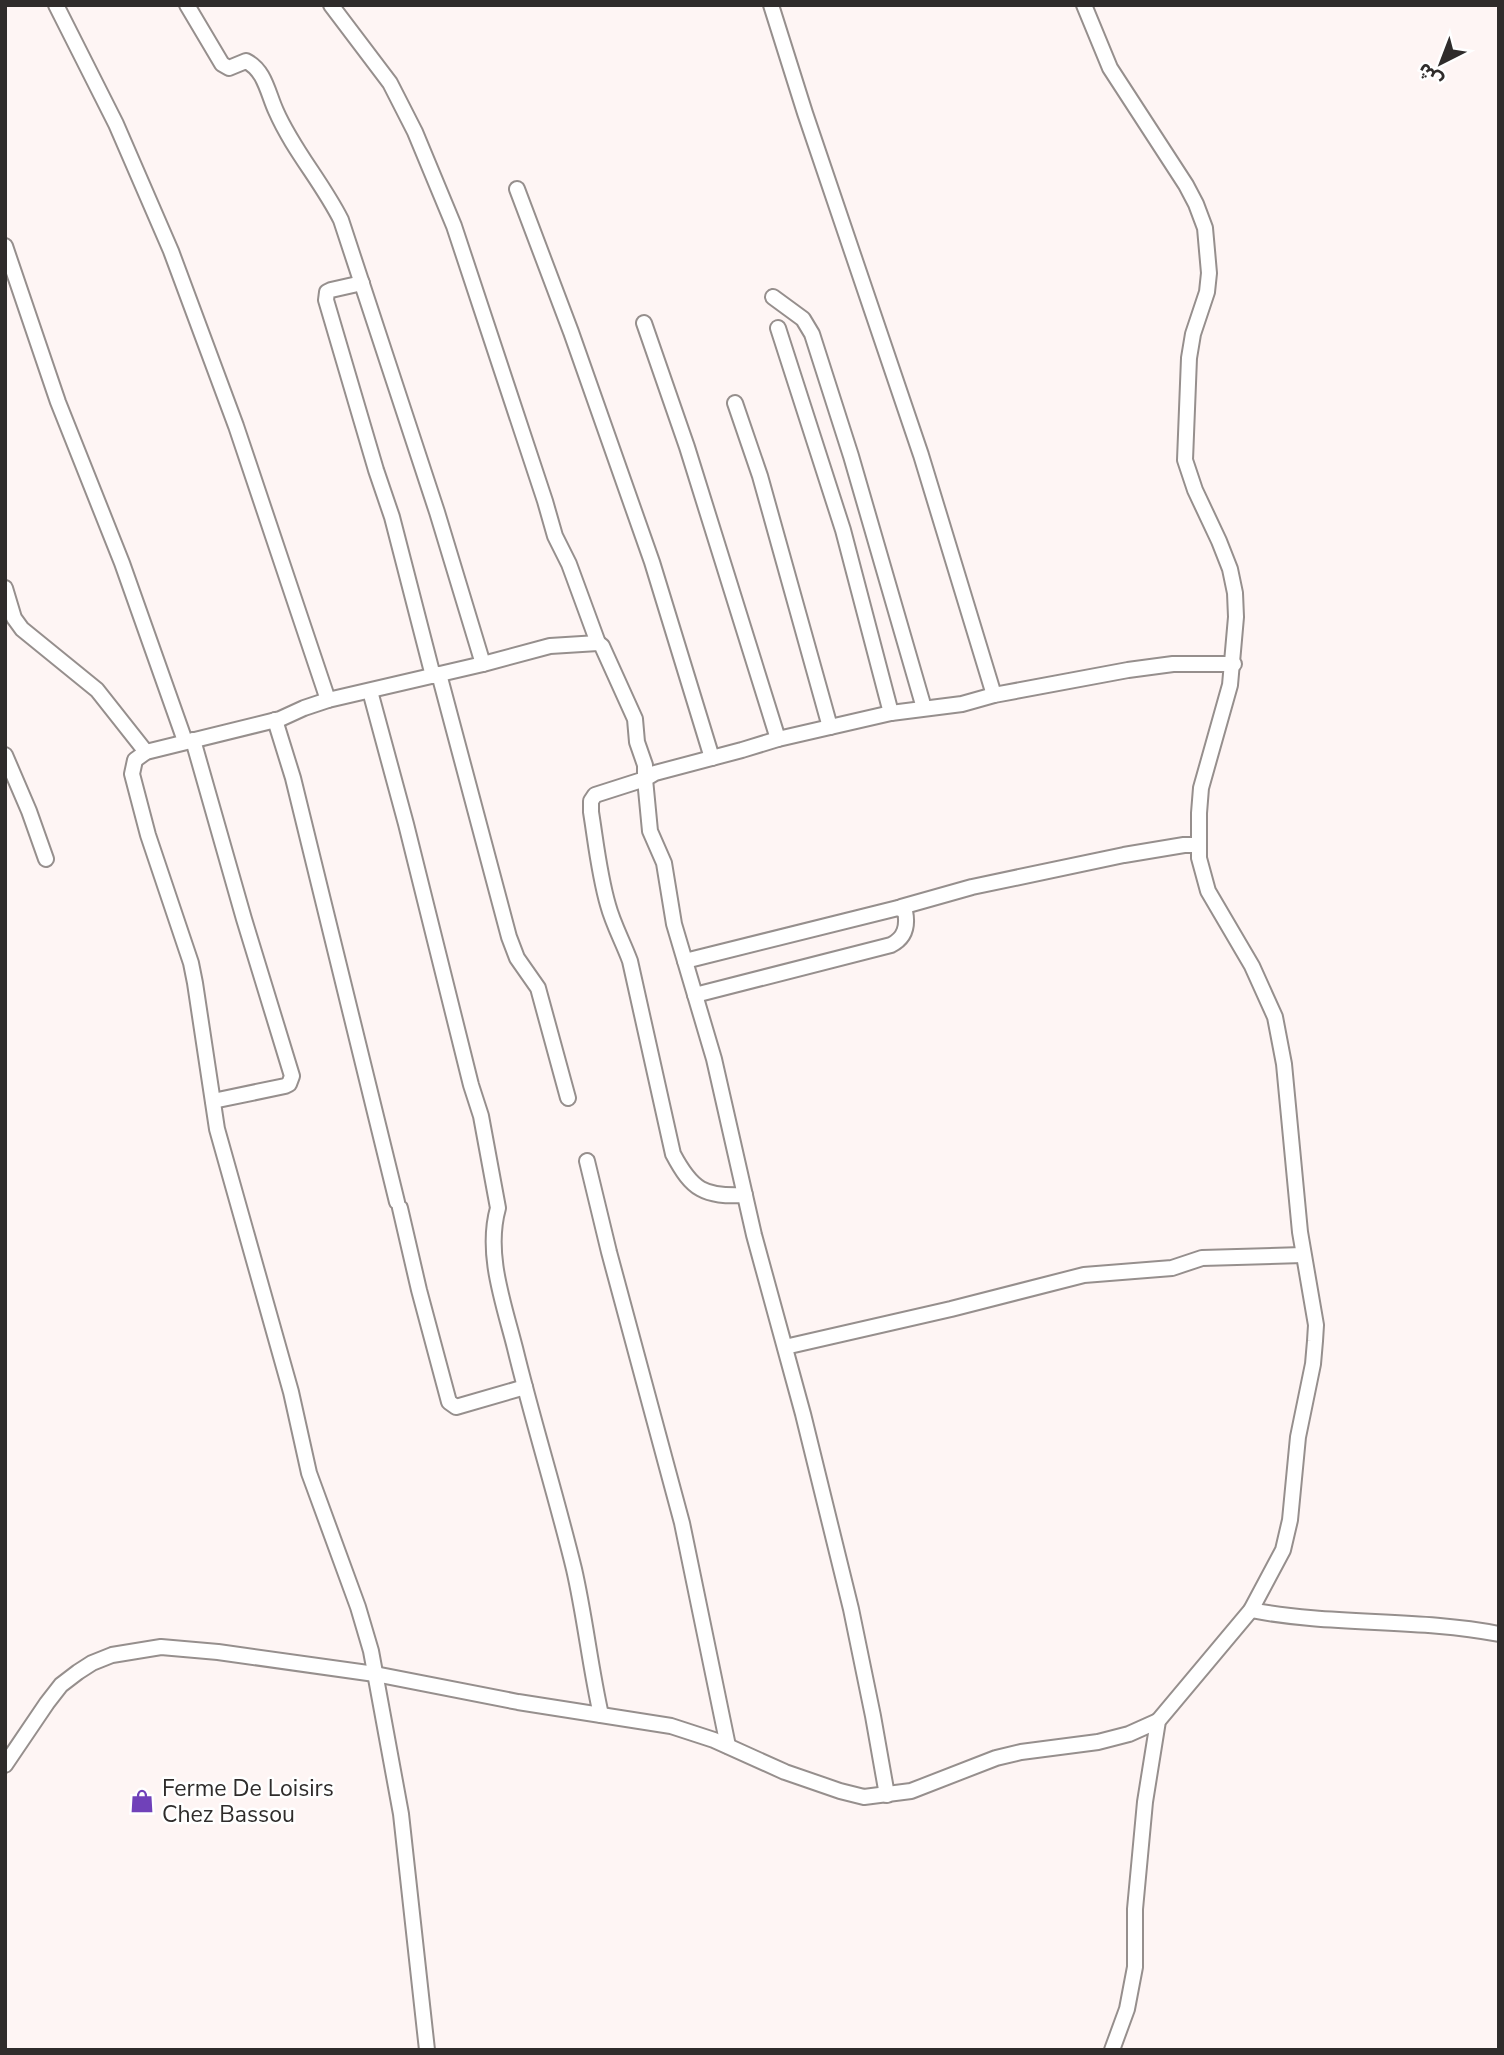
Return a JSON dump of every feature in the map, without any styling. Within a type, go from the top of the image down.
[{"type":"street","points":[[56,5],[116,124],[171,251],[236,426],[328,700]]},
{"type":"street","points":[[187,5],[222,64],[229,68],[246,61],[254,66],[282,122],[338,213],[433,501],[482,664]]},
{"type":"street","points":[[331,5],[390,83],[415,132],[454,226],[555,536],[569,564],[598,643],[602,646],[622,695],[632,709],[636,742],[645,765],[650,831],[664,863],[674,924],[714,1059],[744,1195],[851,1609],[887,1795]]},
{"type":"street","points":[[771,5],[910,420],[994,695]]},
{"type":"street","points":[[5,1765],[61,1685],[92,1663],[139,1650],[186,1648],[375,1674],[518,1702],[671,1726],[839,1791],[864,1797],[887,1795],[918,1788],[996,1758],[1098,1742],[1129,1734],[1158,1721],[1251,1610],[1283,1550],[1290,1520],[1298,1437],[1313,1364],[1315,1325],[1303,1255],[1284,1064],[1275,1017],[1252,966],[1208,891],[1199,858],[1201,788],[1234,664],[1236,617],[1230,569],[1195,490],[1185,460],[1189,358],[1193,334],[1207,292],[1209,274],[1205,228],[1186,185],[1110,68],[1084,5]]},
{"type":"street","points":[[517,189],[648,550],[712,758]]},
{"type":"street","points":[[5,246],[58,402],[189,741],[292,1076],[289,1084],[285,1086],[213,1101]]},
{"type":"street","points":[[362,283],[331,290],[327,292],[326,300],[392,517],[509,937],[517,958],[538,988],[568,1098]]},
{"type":"street","points":[[773,297],[803,319],[812,334],[855,469],[924,708]]},
{"type":"street","points":[[644,323],[687,447],[778,739]]},
{"type":"street","points":[[778,328],[843,530],[891,713]]},
{"type":"street","points":[[735,403],[760,476],[830,727]]},
{"type":"street","points":[[5,588],[14,618],[22,629],[97,690],[146,752]]},
{"type":"street","points":[[427,2050],[401,1815],[367,1633],[306,1463],[291,1392],[217,1129],[191,963],[148,835],[132,774],[135,760],[146,752],[275,720],[328,700],[550,646],[598,643]]},
{"type":"street","points":[[744,1195],[712,1195],[698,1187],[673,1154],[630,961],[609,909],[601,880],[591,801],[595,795],[645,779],[655,773],[778,739],[891,713],[962,704],[994,695],[1128,670],[1173,664],[1234,664]]},
{"type":"street","points":[[370,691],[481,1116],[498,1208],[493,1239],[497,1276],[574,1569],[585,1622],[589,1663],[601,1715]]},
{"type":"street","points":[[275,720],[293,778],[449,1402],[453,1407],[525,1387]]},
{"type":"street","points":[[5,755],[46,859]]},
{"type":"street","points":[[685,961],[972,887],[1124,855],[1198,845]]},
{"type":"street","points":[[695,995],[895,944],[906,929],[906,914],[901,907]]},
{"type":"street","points":[[587,1161],[679,1511],[728,1746]]},
{"type":"street","points":[[785,1347],[916,1318],[1084,1275],[1172,1268],[1202,1258],[1303,1255]]},
{"type":"street","points":[[1251,1610],[1296,1617],[1450,1626],[1499,1634]]},
{"type":"street","points":[[1112,2050],[1127,2009],[1135,1967],[1135,1909],[1145,1802],[1158,1721]]},
{"type":"place","name":"Ferme De Loisirs Chez Bassou","points":[[142,1801]]}]
